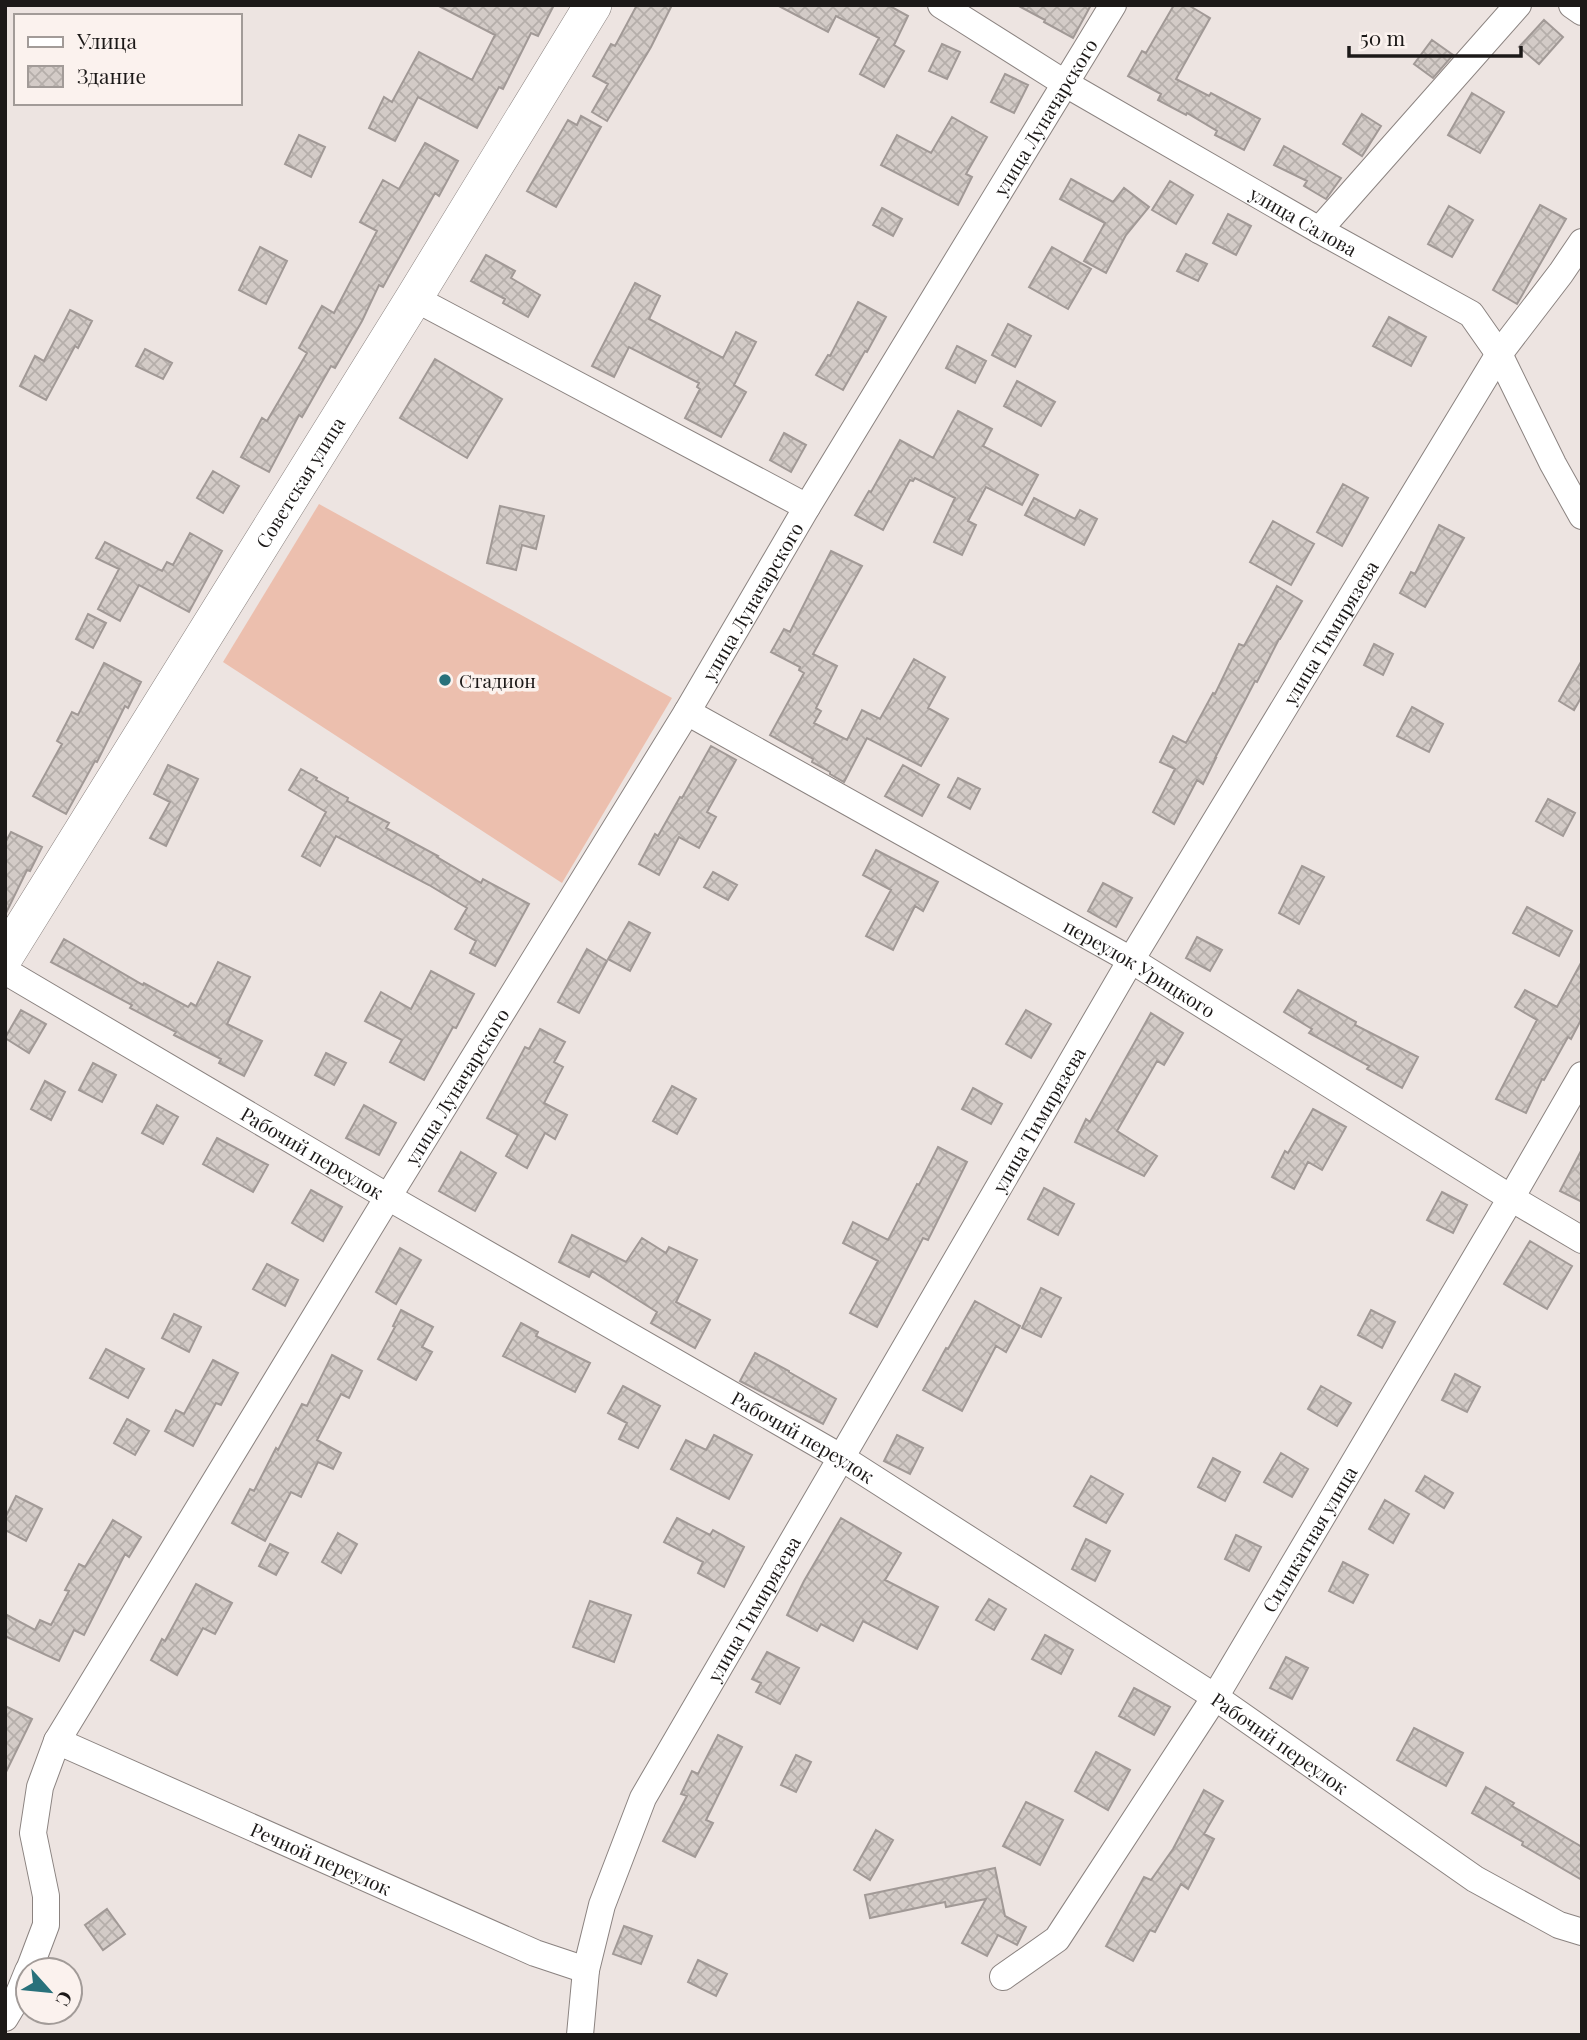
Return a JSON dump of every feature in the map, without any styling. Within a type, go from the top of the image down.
[{"type":"main road","name":"Советская улица","points":[[5,956],[593,5]]},
{"type":"street","name":"улица Салова","points":[[941,5],[1066,84],[1471,314],[1499,354],[1582,516]]},
{"type":"street","name":"улица Луначарского","points":[[34,1956],[47,1925],[46,1896],[33,1833],[40,1787],[57,1741],[687,712],[807,507],[1113,5]]},
{"type":"street","points":[[1319,230],[1518,5]]},
{"type":"street","points":[[1572,5],[1582,12]]},
{"type":"street","name":"улица Тимирязева","points":[[580,2035],[586,1970],[602,1905],[643,1798],[1131,960],[1499,354],[1582,242]]},
{"type":"street","points":[[414,298],[807,507]]},
{"type":"street","name":"переулок Урицкого","points":[[687,712],[1131,960],[1582,1240]]},
{"type":"street","name":"Рабочий переулок","points":[[5,971],[388,1197],[842,1458],[1215,1697],[1475,1879],[1559,1925],[1582,1931]]},
{"type":"street","name":"Силикатная улица","points":[[1003,1977],[1057,1939],[1215,1697],[1582,1075]]},
{"type":"street","name":"Речной переулок","points":[[57,1741],[535,1953],[586,1970]]},
{"type":"shaded area","name":"Стадион","points":[[319,504],[672,698],[562,883],[223,662]]},
{"type":"building","points":[[437,5],[554,5],[538,36],[531,33],[503,89],[499,87],[477,128],[418,97],[395,141],[369,128],[384,97],[392,102],[419,52],[472,80],[495,35]]},
{"type":"building","points":[[637,5],[672,5],[651,47],[607,121],[592,112],[608,84],[593,76],[611,44],[615,46]]},
{"type":"building","points":[[777,5],[888,5],[908,16],[894,45],[904,51],[884,87],[860,74],[879,38],[836,16],[828,32]]},
{"type":"building","points":[[1017,5],[1091,5],[1073,38]]},
{"type":"building","points":[[1174,5],[1188,5],[1210,18],[1176,79],[1209,96],[1211,93],[1260,119],[1244,150],[1215,135],[1217,131],[1187,113],[1186,115],[1158,100],[1161,94],[1128,76],[1142,51],[1146,53]]},
{"type":"building","points":[[1544,20],[1563,37],[1539,64],[1519,47]]},
{"type":"building","points":[[1432,40],[1453,55],[1433,78],[1414,64]]},
{"type":"building","points":[[942,44],[960,52],[947,79],[929,71]]},
{"type":"building","points":[[1005,74],[1028,85],[1014,113],[991,102]]},
{"type":"building","points":[[1472,93],[1504,112],[1480,153],[1448,135]]},
{"type":"building","points":[[1362,114],[1381,126],[1362,156],[1343,144]]},
{"type":"building","points":[[581,116],[601,127],[556,207],[527,191],[568,120],[577,125]]},
{"type":"building","points":[[952,117],[987,137],[966,174],[972,177],[958,205],[881,165],[897,135],[931,153]]},
{"type":"building","points":[[299,135],[325,147],[311,177],[285,164]]},
{"type":"building","points":[[425,143],[458,161],[439,196],[435,193],[383,287],[379,285],[335,368],[331,366],[302,417],[299,415],[269,472],[241,457],[262,418],[267,421],[307,353],[299,348],[322,306],[334,313],[377,231],[360,222],[383,180],[399,189]]},
{"type":"building","points":[[1284,146],[1341,178],[1326,199],[1304,186],[1307,181],[1274,165]]},
{"type":"building","points":[[1071,179],[1113,202],[1124,188],[1149,207],[1126,235],[1106,273],[1084,261],[1105,223],[1060,199]]},
{"type":"building","points":[[1170,181],[1193,195],[1176,224],[1152,210]]},
{"type":"building","points":[[1540,205],[1566,219],[1517,304],[1493,290]]},
{"type":"building","points":[[1449,206],[1473,220],[1452,257],[1428,244]]},
{"type":"building","points":[[882,208],[902,219],[893,236],[873,225]]},
{"type":"building","points":[[1228,214],[1251,226],[1236,255],[1213,243]]},
{"type":"building","points":[[260,247],[287,261],[266,304],[239,290]]},
{"type":"building","points":[[1052,247],[1091,269],[1068,309],[1029,287]]},
{"type":"building","points":[[1186,254],[1207,264],[1198,281],[1177,271]]},
{"type":"building","points":[[486,255],[515,271],[511,278],[540,295],[528,317],[503,303],[505,299],[471,281]]},
{"type":"building","points":[[635,283],[660,296],[649,319],[723,358],[736,332],[756,342],[734,385],[746,392],[721,437],[685,418],[700,389],[697,387],[699,383],[629,347],[614,377],[592,366]]},
{"type":"building","points":[[858,302],[886,317],[843,390],[816,375],[828,355],[830,356]]},
{"type":"building","points":[[70,310],[92,321],[78,348],[75,346],[46,400],[20,386],[35,356],[44,361]]},
{"type":"building","points":[[1389,317],[1426,337],[1411,366],[1373,346]]},
{"type":"building","points":[[1008,324],[1031,336],[1015,367],[992,355]]},
{"type":"building","points":[[957,346],[986,361],[975,383],[946,368]]},
{"type":"building","points":[[145,349],[172,363],[163,379],[136,366]]},
{"type":"building","points":[[435,359],[502,399],[467,458],[400,418]]},
{"type":"building","points":[[1017,381],[1055,402],[1041,426],[1004,406]]},
{"type":"building","points":[[958,411],[992,429],[983,446],[1038,475],[1022,505],[986,487],[968,521],[976,525],[962,555],[934,542],[955,498],[915,478],[910,480],[883,530],[855,515],[900,440],[933,458]]},
{"type":"building","points":[[784,433],[806,445],[791,472],[770,460]]},
{"type":"building","points":[[213,471],[239,486],[223,513],[197,498]]},
{"type":"building","points":[[1343,484],[1368,498],[1342,546],[1317,532]]},
{"type":"building","points":[[1034,498],[1075,519],[1080,510],[1097,519],[1084,545],[1025,515]]},
{"type":"building","points":[[500,506],[544,516],[536,549],[522,545],[516,570],[487,563]]},
{"type":"building","points":[[1273,521],[1314,544],[1291,585],[1250,562]]},
{"type":"building","points":[[1439,525],[1464,538],[1425,607],[1400,593],[1411,572],[1415,574]]},
{"type":"building","points":[[190,533],[222,551],[189,612],[139,585],[120,621],[98,609],[119,569],[96,558],[105,542],[162,571],[167,562],[173,565]]},
{"type":"building","points":[[831,551],[862,566],[813,654],[837,666],[816,708],[821,711],[814,723],[847,740],[862,710],[880,719],[914,659],[945,677],[928,708],[948,719],[921,766],[867,738],[844,782],[812,762],[813,759],[770,735],[804,673],[799,670],[800,667],[771,652],[784,629],[790,632]]},
{"type":"building","points":[[1277,586],[1302,601],[1257,682],[1255,681],[1203,784],[1197,780],[1174,824],[1153,812],[1175,769],[1160,762],[1173,736],[1186,743],[1213,693],[1215,694],[1239,644],[1244,646]]},
{"type":"building","points":[[88,614],[106,623],[93,648],[76,639]]},
{"type":"building","points":[[1374,644],[1393,654],[1383,675],[1364,665]]},
{"type":"building","points":[[1582,660],[1582,696],[1574,710],[1559,701]]},
{"type":"building","points":[[104,663],[141,682],[66,814],[33,796],[62,744],[57,741],[72,712],[78,715]]},
{"type":"building","points":[[1412,707],[1443,724],[1429,752],[1397,736]]},
{"type":"building","points":[[711,746],[736,760],[707,812],[716,817],[699,848],[679,837],[659,875],[639,864],[655,834],[658,836],[680,797],[682,798]]},
{"type":"building","points":[[168,765],[198,779],[166,846],[150,838],[170,802],[154,794]]},
{"type":"building","points":[[903,765],[939,785],[922,816],[885,796]]},
{"type":"building","points":[[301,769],[348,798],[347,801],[389,823],[386,828],[481,883],[483,879],[529,904],[495,966],[470,953],[476,941],[455,929],[467,908],[429,885],[336,836],[320,866],[302,856],[326,812],[289,790]]},
{"type":"building","points":[[958,778],[980,789],[970,809],[948,797]]},
{"type":"building","points":[[1548,799],[1575,813],[1563,836],[1536,821]]},
{"type":"building","points":[[11,832],[42,847],[30,871],[27,870],[5,915],[5,843]]},
{"type":"building","points":[[876,850],[938,882],[923,911],[915,906],[893,950],[866,936],[891,890],[863,875]]},
{"type":"building","points":[[1302,866],[1324,877],[1299,924],[1279,913]]},
{"type":"building","points":[[713,872],[737,885],[728,900],[704,887]]},
{"type":"building","points":[[1103,883],[1132,898],[1116,927],[1088,911]]},
{"type":"building","points":[[1527,907],[1572,931],[1559,956],[1513,933]]},
{"type":"building","points":[[629,922],[650,933],[630,971],[608,959]]},
{"type":"building","points":[[1197,937],[1222,950],[1210,971],[1186,958]]},
{"type":"building","points":[[64,939],[143,985],[144,983],[188,1007],[191,1003],[196,1006],[218,962],[250,977],[227,1024],[262,1041],[244,1076],[219,1063],[221,1059],[174,1035],[176,1032],[130,1008],[132,1005],[51,962]]},
{"type":"building","points":[[587,949],[607,961],[579,1013],[558,1002]]},
{"type":"building","points":[[1582,961],[1582,1018],[1571,1039],[1568,1037],[1544,1080],[1542,1079],[1526,1113],[1496,1099],[1537,1020],[1515,1007],[1525,990],[1557,1007]]},
{"type":"building","points":[[431,971],[474,994],[424,1080],[390,1062],[402,1040],[365,1021],[381,992],[411,1009]]},
{"type":"building","points":[[1298,990],[1356,1022],[1355,1025],[1418,1057],[1402,1088],[1367,1069],[1369,1066],[1309,1033],[1312,1029],[1284,1012]]},
{"type":"building","points":[[21,1010],[46,1024],[29,1053],[5,1038]]},
{"type":"building","points":[[1026,1010],[1051,1024],[1031,1058],[1006,1044]]},
{"type":"building","points":[[1151,1013],[1183,1033],[1164,1065],[1157,1061],[1117,1131],[1157,1156],[1144,1176],[1075,1142],[1086,1119],[1090,1122]]},
{"type":"building","points":[[540,1029],[565,1042],[554,1062],[563,1067],[544,1103],[567,1115],[555,1139],[545,1133],[527,1168],[506,1156],[518,1135],[487,1118],[525,1047],[529,1049]]},
{"type":"building","points":[[326,1053],[346,1063],[334,1085],[315,1075]]},
{"type":"building","points":[[93,1063],[116,1075],[102,1102],[79,1090]]},
{"type":"building","points":[[45,1081],[65,1092],[51,1120],[31,1109]]},
{"type":"building","points":[[672,1086],[696,1099],[677,1134],[653,1121]]},
{"type":"building","points":[[973,1088],[1002,1104],[991,1124],[962,1109]]},
{"type":"building","points":[[157,1105],[178,1117],[163,1144],[142,1133]]},
{"type":"building","points":[[364,1105],[396,1123],[379,1155],[346,1138]]},
{"type":"building","points":[[1313,1109],[1346,1127],[1322,1170],[1308,1162],[1294,1189],[1272,1177],[1285,1151],[1288,1153]]},
{"type":"building","points":[[217,1138],[268,1165],[253,1192],[203,1164]]},
{"type":"building","points":[[938,1147],[967,1162],[928,1240],[923,1238],[877,1327],[850,1313],[878,1261],[843,1243],[853,1222],[888,1240]]},
{"type":"building","points":[[1582,1149],[1582,1202],[1560,1191]]},
{"type":"building","points":[[461,1152],[496,1173],[475,1211],[439,1191]]},
{"type":"building","points":[[1044,1188],[1074,1204],[1058,1235],[1028,1219]]},
{"type":"building","points":[[311,1190],[342,1207],[323,1241],[292,1223]]},
{"type":"building","points":[[1442,1192],[1467,1205],[1453,1233],[1427,1220]]},
{"type":"building","points":[[572,1235],[626,1262],[642,1238],[666,1253],[669,1247],[697,1260],[676,1302],[710,1320],[695,1348],[651,1323],[657,1312],[592,1271],[589,1277],[559,1262]]},
{"type":"building","points":[[1530,1241],[1572,1266],[1547,1309],[1504,1284]]},
{"type":"building","points":[[400,1248],[421,1260],[396,1304],[376,1292]]},
{"type":"building","points":[[267,1264],[298,1280],[285,1306],[253,1289]]},
{"type":"building","points":[[1041,1288],[1061,1298],[1041,1337],[1022,1328]]},
{"type":"building","points":[[975,1301],[1020,1326],[1006,1352],[996,1346],[962,1411],[923,1390]]},
{"type":"building","points":[[401,1310],[433,1327],[422,1347],[432,1352],[416,1380],[378,1359]]},
{"type":"building","points":[[1371,1310],[1395,1322],[1382,1348],[1358,1335]]},
{"type":"building","points":[[174,1314],[201,1327],[189,1352],[162,1338]]},
{"type":"building","points":[[521,1323],[538,1332],[536,1336],[590,1363],[575,1392],[503,1356]]},
{"type":"building","points":[[106,1349],[144,1369],[128,1398],[90,1378]]},
{"type":"building","points":[[755,1353],[836,1399],[823,1424],[740,1381]]},
{"type":"building","points":[[332,1355],[362,1371],[349,1398],[341,1394],[317,1440],[341,1453],[333,1469],[318,1462],[301,1497],[291,1492],[265,1541],[232,1523],[250,1489],[254,1491],[302,1404],[307,1406]]},
{"type":"building","points":[[213,1360],[238,1373],[221,1405],[216,1403],[193,1446],[165,1431],[176,1410],[184,1414]]},
{"type":"building","points":[[1455,1374],[1480,1387],[1467,1412],[1442,1400]]},
{"type":"building","points":[[623,1386],[660,1406],[638,1448],[619,1439],[627,1423],[608,1413]]},
{"type":"building","points":[[1321,1386],[1351,1403],[1337,1426],[1308,1409]]},
{"type":"building","points":[[127,1419],[149,1431],[135,1455],[114,1443]]},
{"type":"building","points":[[714,1435],[752,1455],[729,1499],[671,1469],[686,1440],[706,1450]]},
{"type":"building","points":[[897,1435],[923,1448],[910,1474],[884,1461]]},
{"type":"building","points":[[1281,1453],[1308,1469],[1292,1497],[1264,1482]]},
{"type":"building","points":[[1213,1458],[1240,1472],[1225,1501],[1198,1487]]},
{"type":"building","points":[[1091,1476],[1123,1494],[1106,1523],[1074,1506]]},
{"type":"building","points":[[1425,1476],[1453,1493],[1444,1508],[1416,1491]]},
{"type":"building","points":[[16,1496],[42,1509],[26,1541],[5,1530],[5,1518]]},
{"type":"building","points":[[1385,1500],[1409,1514],[1393,1543],[1369,1529]]},
{"type":"building","points":[[677,1518],[710,1535],[713,1530],[744,1547],[724,1587],[698,1573],[703,1562],[664,1542]]},
{"type":"building","points":[[841,1518],[901,1553],[885,1580],[938,1607],[917,1649],[863,1621],[853,1641],[821,1624],[817,1631],[787,1615]]},
{"type":"building","points":[[113,1520],[141,1537],[129,1557],[125,1554],[84,1635],[74,1630],[59,1661],[5,1636],[5,1614],[35,1630],[40,1620],[51,1625],[69,1591],[65,1590],[79,1564],[85,1567]]},
{"type":"building","points":[[338,1533],[357,1544],[341,1573],[322,1562]]},
{"type":"building","points":[[1236,1535],[1261,1547],[1249,1571],[1225,1559]]},
{"type":"building","points":[[1086,1539],[1110,1551],[1095,1581],[1072,1569]]},
{"type":"building","points":[[270,1544],[288,1553],[276,1575],[259,1566]]},
{"type":"building","points":[[1343,1562],[1368,1575],[1353,1603],[1329,1591]]},
{"type":"building","points":[[196,1584],[232,1603],[215,1634],[203,1628],[177,1675],[151,1660],[162,1639],[165,1641]]},
{"type":"building","points":[[989,1599],[1006,1609],[994,1630],[976,1620]]},
{"type":"building","points":[[590,1601],[631,1615],[614,1662],[573,1647]]},
{"type":"building","points":[[1045,1635],[1073,1650],[1061,1674],[1032,1659]]},
{"type":"building","points":[[767,1652],[799,1668],[780,1704],[756,1692],[761,1683],[752,1679]]},
{"type":"building","points":[[1286,1657],[1308,1668],[1292,1699],[1270,1688]]},
{"type":"building","points":[[1134,1688],[1170,1707],[1154,1735],[1119,1716]]},
{"type":"building","points":[[5,1706],[32,1719],[5,1774]]},
{"type":"building","points":[[1414,1728],[1463,1753],[1446,1786],[1397,1760]]},
{"type":"building","points":[[718,1735],[742,1747],[706,1820],[713,1823],[695,1857],[663,1841],[687,1796],[681,1794],[692,1771],[698,1774]]},
{"type":"building","points":[[1096,1752],[1130,1770],[1108,1810],[1075,1791]]},
{"type":"building","points":[[796,1755],[811,1762],[796,1792],[781,1785]]},
{"type":"building","points":[[1486,1787],[1514,1803],[1512,1806],[1582,1847],[1582,1880],[1472,1813]]},
{"type":"building","points":[[1204,1790],[1223,1801],[1204,1834],[1214,1839],[1188,1889],[1181,1884],[1155,1932],[1150,1930],[1133,1961],[1106,1946],[1144,1877],[1151,1880],[1173,1849]]},
{"type":"building","points":[[1026,1802],[1063,1820],[1040,1865],[1003,1846]]},
{"type":"building","points":[[876,1830],[893,1840],[870,1880],[854,1870]]},
{"type":"building","points":[[995,1868],[1005,1916],[1026,1927],[1017,1945],[998,1935],[987,1956],[962,1943],[986,1899],[946,1907],[945,1902],[870,1918],[865,1895]]},
{"type":"building","points":[[107,1909],[125,1934],[103,1950],[85,1925]]},
{"type":"building","points":[[624,1926],[652,1936],[641,1964],[613,1954]]},
{"type":"building","points":[[698,1960],[727,1974],[716,1996],[688,1982]]},
{"type":"place","name":"Стадион","points":[[445,680]]}]
